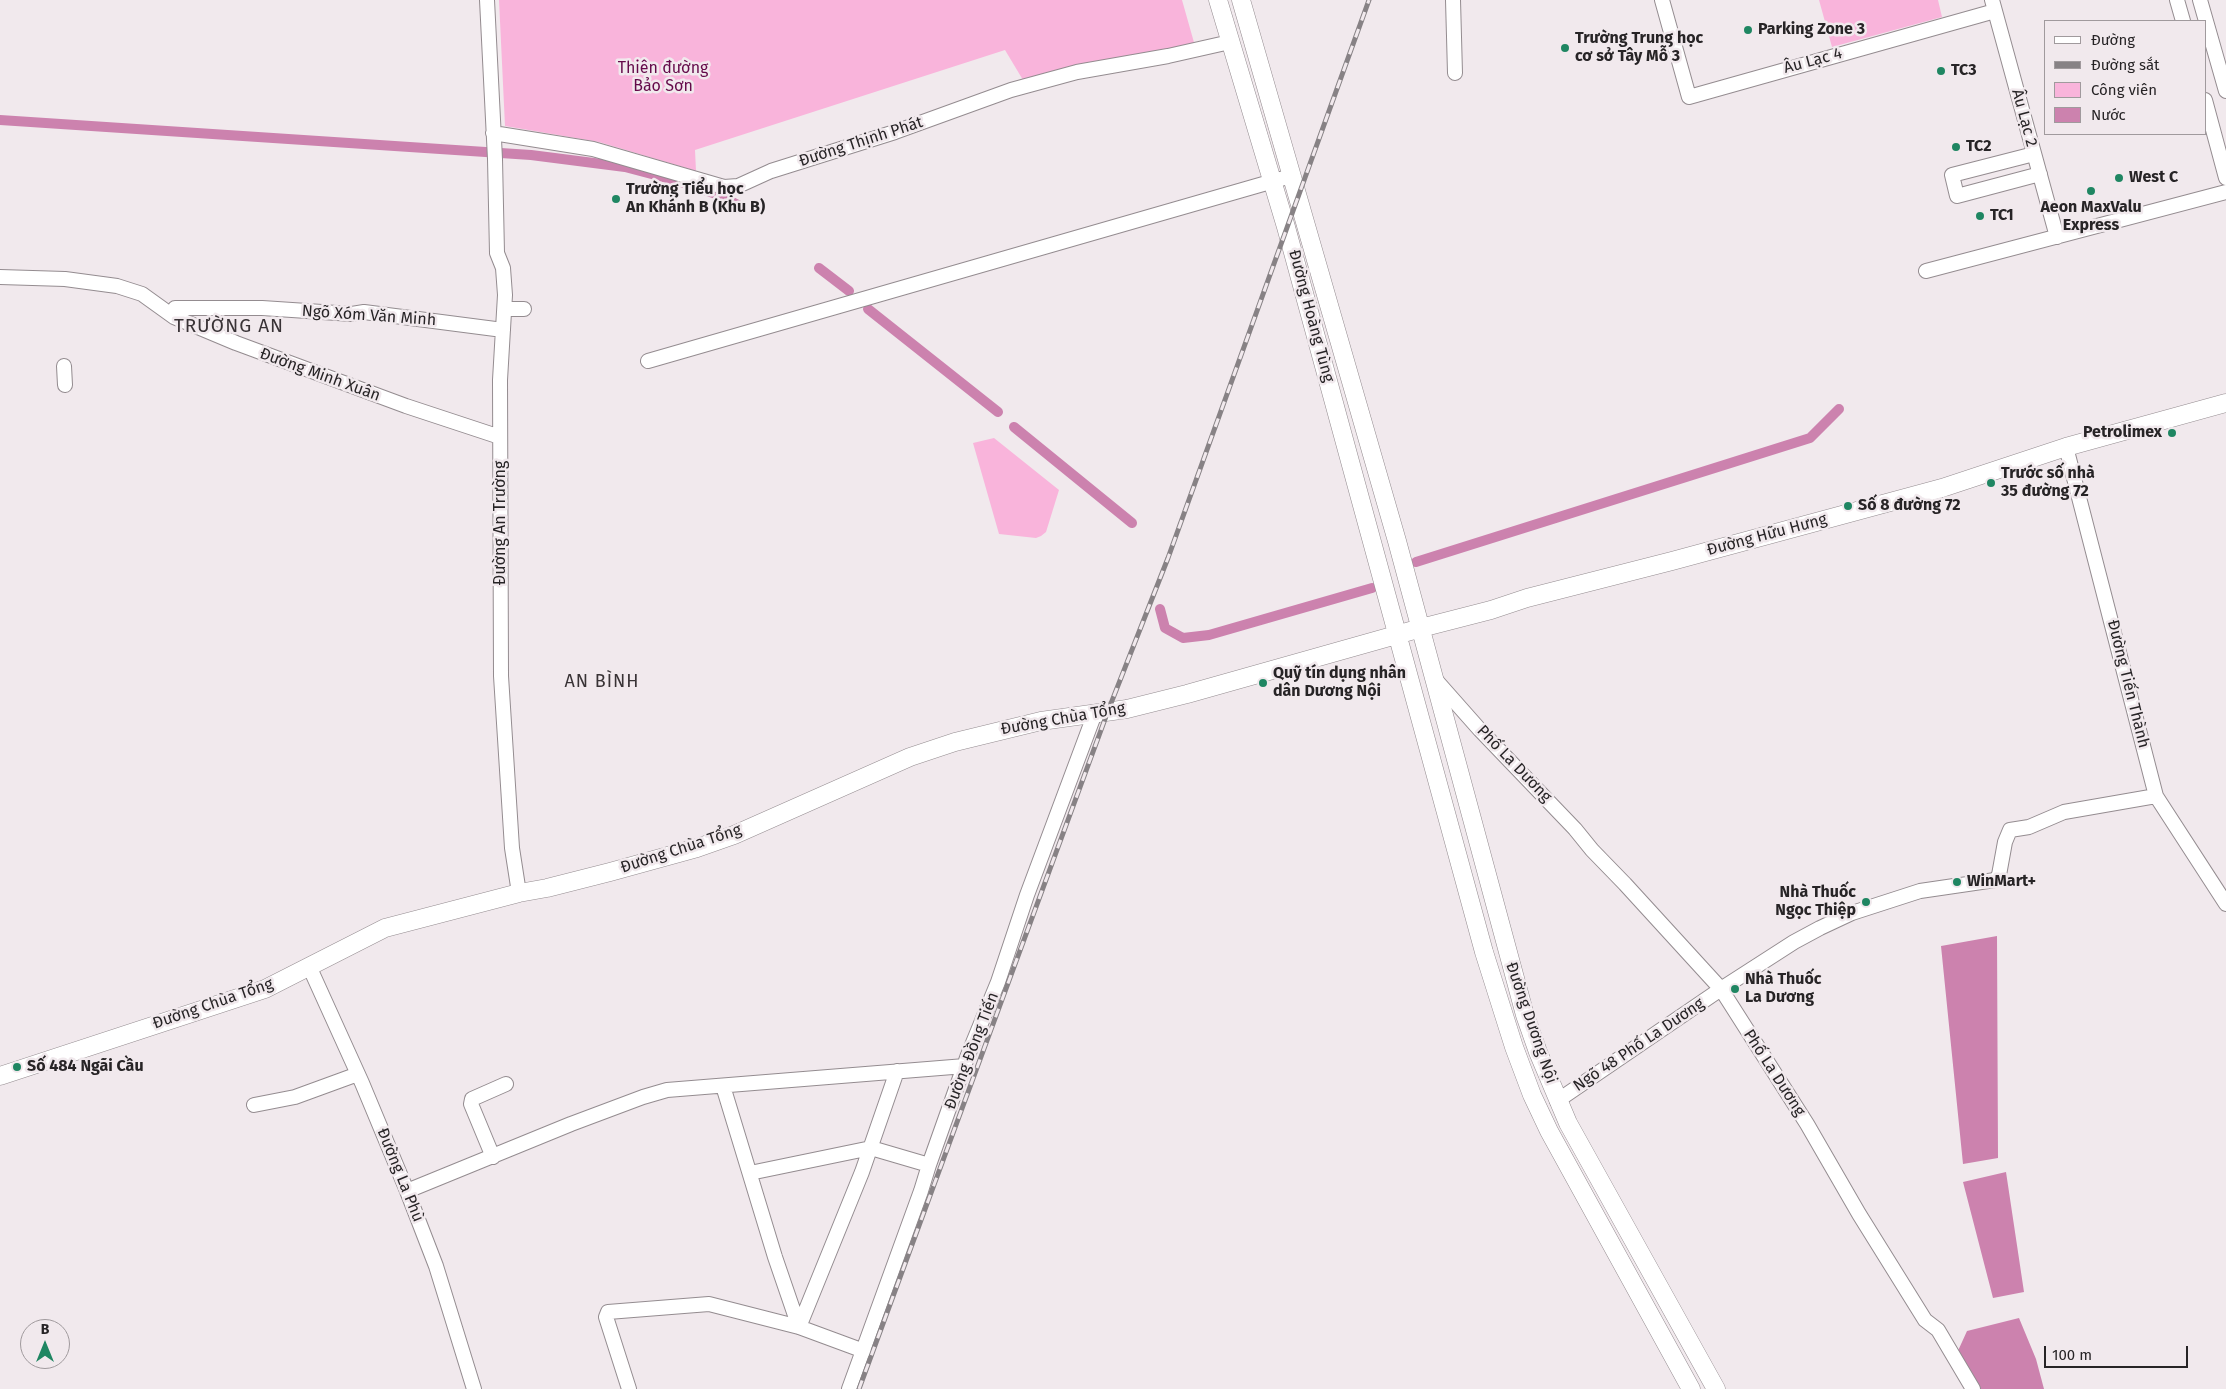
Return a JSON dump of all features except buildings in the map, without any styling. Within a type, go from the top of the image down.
[{"type":"main road","name":"Đường Hoàng Tùng","points":[[1218,0],[1289,236],[1397,634]]},
{"type":"main road","name":"Đường Hoàng Tùng","points":[[1242,0],[1421,628]]},
{"type":"main road","name":"Đường Hữu Hưng","points":[[1397,634],[1942,488],[2066,447],[2226,403]]},
{"type":"main road","name":"Đường Dương Nội","points":[[1421,628],[1525,1015],[1557,1101],[1716,1389]]},
{"type":"main road","name":"Đường Dương Nội","points":[[1397,634],[1484,952],[1514,1047],[1540,1112],[1691,1389]]},
{"type":"main road","name":"Đường Chùa Tổng","points":[[0,1076],[265,989],[385,928],[697,848],[734,835],[910,757],[955,742],[1032,723],[1127,708],[1187,694],[1397,634]]},
{"type":"main road","points":[[1540,1112],[1557,1101]]},
{"type":"street","name":"Đường An Trường","points":[[487,0],[497,254],[503,268],[504,309],[500,380],[501,676],[513,851],[519,893]]},
{"type":"street","points":[[1453,0],[1454,73]]},
{"type":"street","name":"Âu Lạc 4","points":[[1662,0],[1689,97],[1994,6]]},
{"type":"street","points":[[2177,0],[2183,20]]},
{"type":"street","points":[[2200,0],[2206,20]]},
{"type":"street","name":"Âu Lạc 2","points":[[1994,6],[2057,237]]},
{"type":"street","points":[[2206,21],[2226,91]]},
{"type":"street","name":"Đường Thịnh Phát","points":[[494,143],[593,149],[683,182],[724,187],[738,186],[771,171],[895,132],[1011,90],[1078,72],[1168,56],[1230,42]]},
{"type":"street","points":[[2206,104],[2226,178]]},
{"type":"street","points":[[2034,154],[1952,175],[1957,196],[2040,174]]},
{"type":"street","points":[[648,361],[1291,176]]},
{"type":"street","points":[[1926,272],[2226,192]]},
{"type":"street","name":"Đường Minh Xuân","points":[[0,277],[65,278],[117,286],[142,294],[174,317],[241,345],[406,406],[500,437]]},
{"type":"street","name":"Ngõ Xóm Văn Minh","points":[[175,308],[262,308],[352,314],[364,312],[503,330]]},
{"type":"street","points":[[504,309],[524,309]]},
{"type":"street","points":[[64,366],[65,383]]},
{"type":"street","name":"Đường Tiến Thành","points":[[2066,447],[2156,796],[2226,904]]},
{"type":"street","name":"Phố La Dương","points":[[1433,676],[1480,730],[1576,829],[1592,850],[1721,990],[1807,1124],[1859,1214],[1925,1320],[1938,1330],[1973,1389]]},
{"type":"street","name":"Đường Đồng Tiến","points":[[850,1389],[921,1191],[928,1165],[998,982],[1027,895],[1094,713]]},
{"type":"street","name":"Ngõ 48 Phố La Dương","points":[[1557,1101],[1794,942],[1852,914],[1920,891],[1995,880],[2000,875],[2005,842],[2010,830],[2029,827],[2064,812],[2156,796]]},
{"type":"street","name":"Đường La Phù","points":[[310,966],[407,1191],[436,1266],[474,1389]]},
{"type":"street","points":[[407,1191],[667,1090],[965,1066]]},
{"type":"street","points":[[799,1327],[871,1148],[897,1071]]},
{"type":"street","points":[[254,1105],[295,1097],[358,1074]]},
{"type":"street","points":[[493,1156],[471,1104],[472,1099],[506,1084]]},
{"type":"street","points":[[723,1086],[775,1257],[799,1327]]},
{"type":"street","points":[[750,1173],[871,1148],[928,1165]]},
{"type":"street","points":[[629,1389],[606,1316],[608,1312],[709,1304],[799,1327],[864,1351]]},
{"type":"green space","name":"Thiên đường Bảo Sơn","points":[[499,0],[1182,0],[1195,46],[1023,80],[1005,50],[695,150],[696,171],[599,142],[505,126]]},
{"type":"green space","points":[[1819,0],[1938,0],[1942,17],[1832,47]]},
{"type":"green space","points":[[994,438],[1059,490],[1046,532],[1041,536],[1036,538],[999,534],[973,443]]},
{"type":"water","points":[[1997,936],[1998,1158],[1963,1164],[1941,946]]},
{"type":"water","points":[[2006,1172],[2024,1292],[1993,1298],[1963,1182]]},
{"type":"water","points":[[2019,1318],[2036,1359],[2044,1389],[1979,1389],[1957,1353],[1967,1331]]},
{"type":"waterway","points":[[0,120],[531,155],[625,167],[678,181],[716,194],[742,207]]},
{"type":"waterway","points":[[819,268],[849,291]]},
{"type":"waterway","points":[[868,309],[998,412]]},
{"type":"waterway","points":[[1416,562],[1810,438],[1839,409]]},
{"type":"waterway","points":[[1014,427],[1132,523]]},
{"type":"waterway","points":[[1160,609],[1165,628],[1183,638],[1209,635],[1372,588]]},
{"type":"railway","points":[[859,1389],[1108,711],[1168,558],[1369,0]]},
{"type":"place","name":"Parking Zone 3","points":[[1748,30]]},
{"type":"place","name":"Trường Trung học cơ sở Tây Mỗ 3","points":[[1565,48]]},
{"type":"place","name":"TC3","points":[[1941,71]]},
{"type":"place","name":"TC2","points":[[1956,147]]},
{"type":"place","name":"West C","points":[[2119,178]]},
{"type":"place","name":"Aeon MaxValu Express","points":[[2091,191]]},
{"type":"place","name":"Trường Tiểu học An Khánh B (Khu B)","points":[[616,199]]},
{"type":"place","name":"TC1","points":[[1980,216]]},
{"type":"place","name":"Petrolimex","points":[[2172,433]]},
{"type":"place","name":"Trước số nhà 35 đường 72","points":[[1991,483]]},
{"type":"place","name":"Số 8 đường 72","points":[[1848,506]]},
{"type":"place","name":"Quỹ tín dụng nhân dân Dương Nội","points":[[1263,683]]},
{"type":"place","name":"WinMart+","points":[[1957,882]]},
{"type":"place","name":"Nhà Thuốc Ngọc Thiệp","points":[[1866,902]]},
{"type":"place","name":"Nhà Thuốc La Dương","points":[[1735,989]]},
{"type":"place","name":"Số 484 Ngãi Cầu","points":[[17,1067]]},
{"type":"district","name":"TRƯỜNG AN","points":[[229,327]]},
{"type":"district","name":"AN BÌNH","points":[[602,682]]}]
